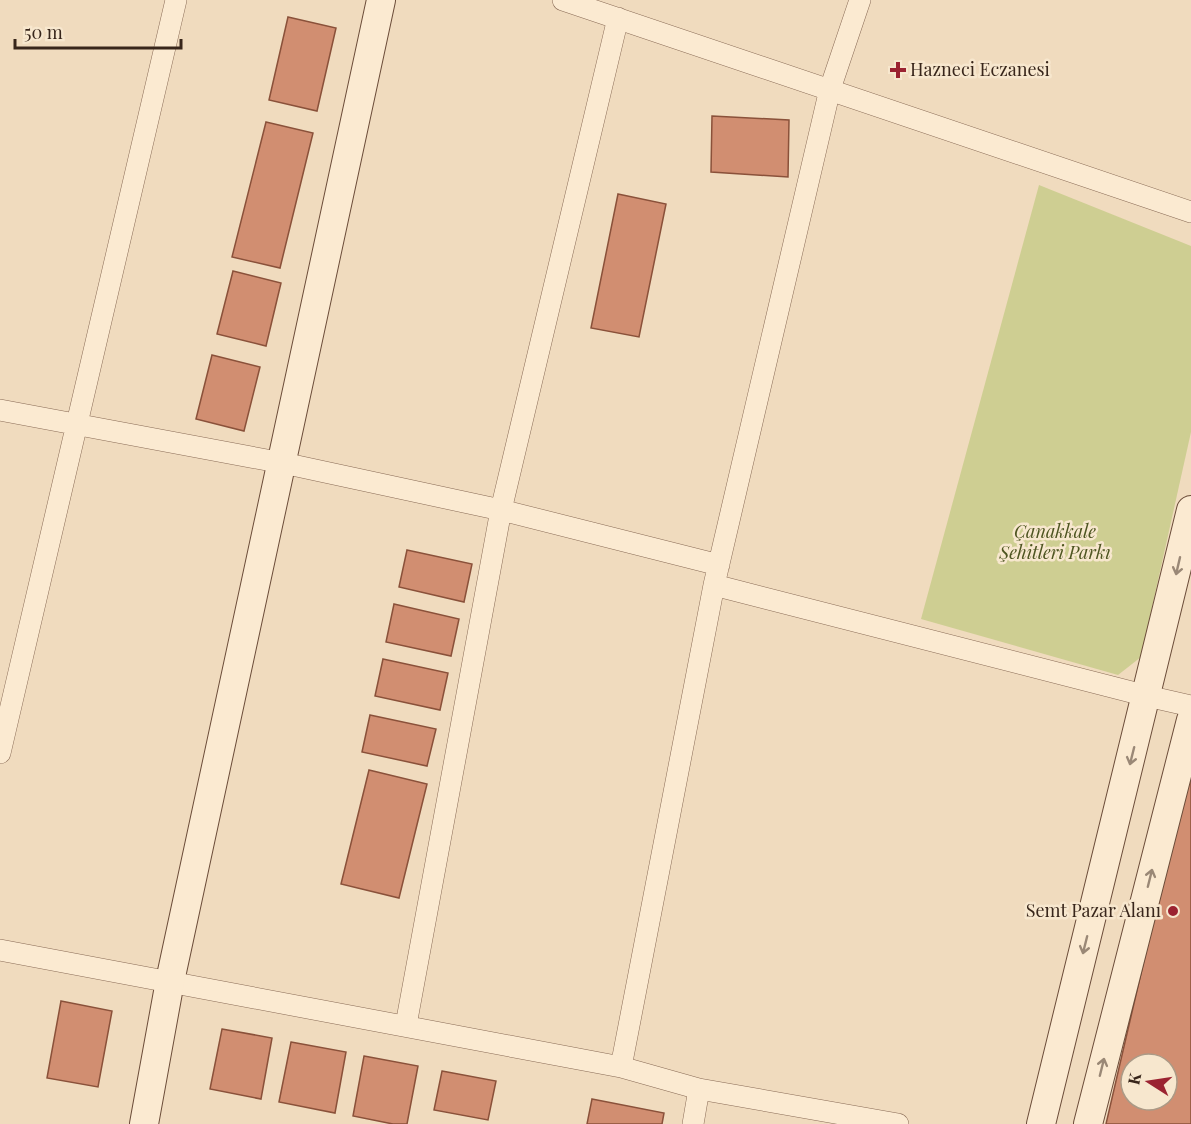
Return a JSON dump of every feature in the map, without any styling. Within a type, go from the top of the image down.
[{"type":"street","points":[[0,753],[176,0]]},
{"type":"street","points":[[144,1124],[170,981],[381,0]]},
{"type":"street","points":[[563,0],[1191,212]]},
{"type":"street","points":[[621,1067],[717,575],[830,89],[860,0]]},
{"type":"street","points":[[406,1026],[501,510],[618,18]]},
{"type":"street","points":[[0,411],[283,463],[501,510],[717,575],[1147,696],[1191,706]]},
{"type":"street","points":[[1041,1124],[1191,510]]},
{"type":"street","points":[[1088,1124],[1191,720]]},
{"type":"street","points":[[0,950],[621,1067],[699,1089],[898,1124]]},
{"type":"street","points":[[693,1124],[699,1089]]},
{"type":"green space","name":"Çanakkale Şehitleri Parkı","points":[[1039,185],[1191,246],[1191,432],[1141,657],[1118,675],[921,619]]},
{"type":"building","points":[[288,17],[336,28],[317,111],[269,100]]},
{"type":"building","points":[[712,116],[789,120],[788,177],[711,172]]},
{"type":"building","points":[[266,122],[313,133],[280,268],[232,257]]},
{"type":"building","points":[[618,194],[666,204],[639,337],[591,328]]},
{"type":"building","points":[[233,271],[281,283],[266,346],[217,334]]},
{"type":"building","points":[[212,355],[260,367],[244,431],[196,419]]},
{"type":"building","points":[[407,550],[472,564],[464,602],[399,587]]},
{"type":"building","points":[[394,604],[459,619],[451,656],[386,642]]},
{"type":"building","points":[[383,659],[448,673],[440,710],[375,696]]},
{"type":"building","points":[[370,715],[436,729],[427,766],[362,752]]},
{"type":"building","name":"Semt Pazar Alanı","points":[[1191,758],[1191,1124],[1106,1124],[1119,1068],[1119,1112],[1179,1112],[1179,1052],[1123,1052]]},
{"type":"building","points":[[369,770],[427,784],[399,898],[341,884]]},
{"type":"building","points":[[61,1001],[112,1011],[98,1087],[47,1078]]},
{"type":"building","points":[[222,1029],[272,1038],[261,1099],[210,1089]]},
{"type":"building","points":[[291,1042],[346,1052],[335,1113],[279,1102]]},
{"type":"building","points":[[364,1056],[418,1066],[407,1124],[393,1124],[353,1116]]},
{"type":"building","points":[[442,1071],[496,1081],[488,1120],[434,1110]]},
{"type":"building","points":[[592,1099],[664,1113],[662,1124],[587,1124]]},
{"type":"place","name":"Hazneci Eczanesi","points":[[898,70]]},
{"type":"place","name":"Semt Pazar Alanı","points":[[1173,911]]}]
